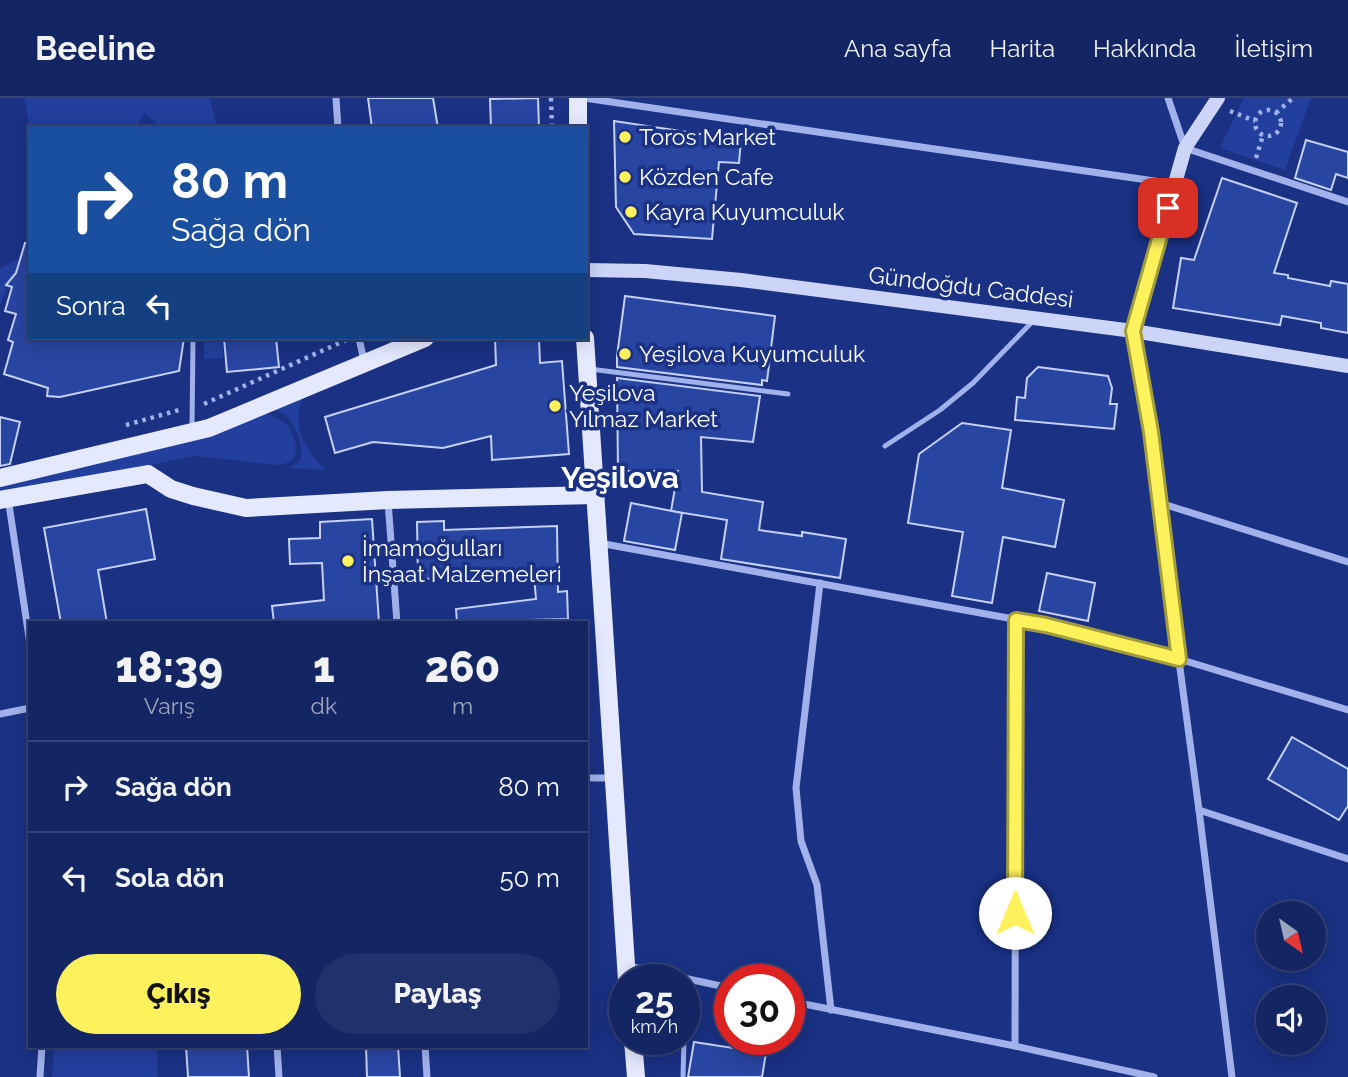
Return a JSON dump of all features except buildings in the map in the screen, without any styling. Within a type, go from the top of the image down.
[{"type":"main road","points":[[578,98],[578,126]]},
{"type":"main road","points":[[0,478],[209,428],[420,340]]},
{"type":"main road","points":[[585,340],[626,964]]},
{"type":"main road","points":[[4,499],[148,474],[170,489],[246,508],[388,500],[596,495]]},
{"type":"main road","points":[[634,1055],[636,1077]]},
{"type":"street","points":[[336,98],[338,126]]},
{"type":"street","points":[[584,98],[1175,185]]},
{"type":"street","points":[[1168,98],[1185,148]]},
{"type":"street","points":[[1216,102],[1185,148],[1133,331],[1151,432],[1232,1077]]},
{"type":"street","points":[[1185,148],[1348,202]]},
{"type":"street","name":"Gündoğdu Caddesi","points":[[588,270],[645,271],[741,280],[1133,331],[1348,366]]},
{"type":"street","points":[[359,340],[365,364]]},
{"type":"street","points":[[4,499],[28,633]]},
{"type":"street","points":[[388,500],[397,621]]},
{"type":"street","points":[[1160,503],[1348,562]]},
{"type":"street","points":[[600,543],[1046,625],[1179,659],[1348,710]]},
{"type":"street","points":[[820,583],[796,788],[801,841],[817,885],[831,1010]]},
{"type":"street","points":[[1015,1046],[1016,620]]},
{"type":"street","points":[[0,714],[28,708]]},
{"type":"street","points":[[588,778],[614,778]]},
{"type":"street","points":[[1199,810],[1348,859]]},
{"type":"street","points":[[805,1004],[1154,1077]]},
{"type":"street","points":[[40,1077],[42,1048]]},
{"type":"street","points":[[277,1048],[279,1077]]},
{"type":"street","points":[[425,1048],[427,1077]]},
{"type":"lane","points":[[885,446],[940,410],[973,383],[1035,319]]},
{"type":"lane","points":[[192,432],[193,340]]},
{"type":"lane","points":[[588,368],[788,394]]},
{"type":"lane","points":[[683,1077],[684,1055]]},
{"type":"path","points":[[551,98],[552,126]]},
{"type":"path","points":[[1276,113],[1293,98]]},
{"type":"path","points":[[1216,102],[1255,121]]},
{"type":"path","points":[[1272,111],[1280,120],[1280,128],[1271,135],[1263,135],[1256,129],[1255,121],[1260,113],[1272,111]]},
{"type":"path","points":[[1253,171],[1263,135]]},
{"type":"shaded area","points":[[24,98],[210,98],[217,126],[159,126],[145,113],[137,126],[29,126]]},
{"type":"shaded area","points":[[1244,98],[1311,98],[1285,170],[1220,148]]},
{"type":"shaded area","points":[[28,249],[28,260],[6,284],[8,286],[0,305],[0,269]]},
{"type":"shaded area","points":[[204,340],[223,340],[223,358],[204,359]]},
{"type":"shaded area","points":[[307,391],[299,412],[301,433],[311,453],[326,470],[289,468],[301,458],[299,440],[289,419],[269,407]]},
{"type":"shaded area","points":[[266,413],[286,424],[291,432],[296,452],[288,462],[276,465],[193,456],[0,498],[0,482]]},
{"type":"shaded area","points":[[54,1048],[157,1048],[158,1077],[52,1077]]},
{"type":"place","name":"Toros Market","points":[[625,137]]},
{"type":"place","name":"Közden Cafe","points":[[625,177]]},
{"type":"place","name":"Kayra Kuyumculuk","points":[[631,212]]},
{"type":"place","name":"Yeşilova Kuyumculuk","points":[[625,354]]},
{"type":"place","name":"Yeşilova Yılmaz Market","points":[[555,406]]},
{"type":"place","name":"İmamoğulları İnşaat Malzemeleri","points":[[348,561]]},
{"type":"district","name":"Yeşilova","points":[[620,478]]},
{"type":"route","points":[[1015,913],[1016,620],[1046,625],[1179,659],[1151,432],[1133,331],[1168,208]]}]
